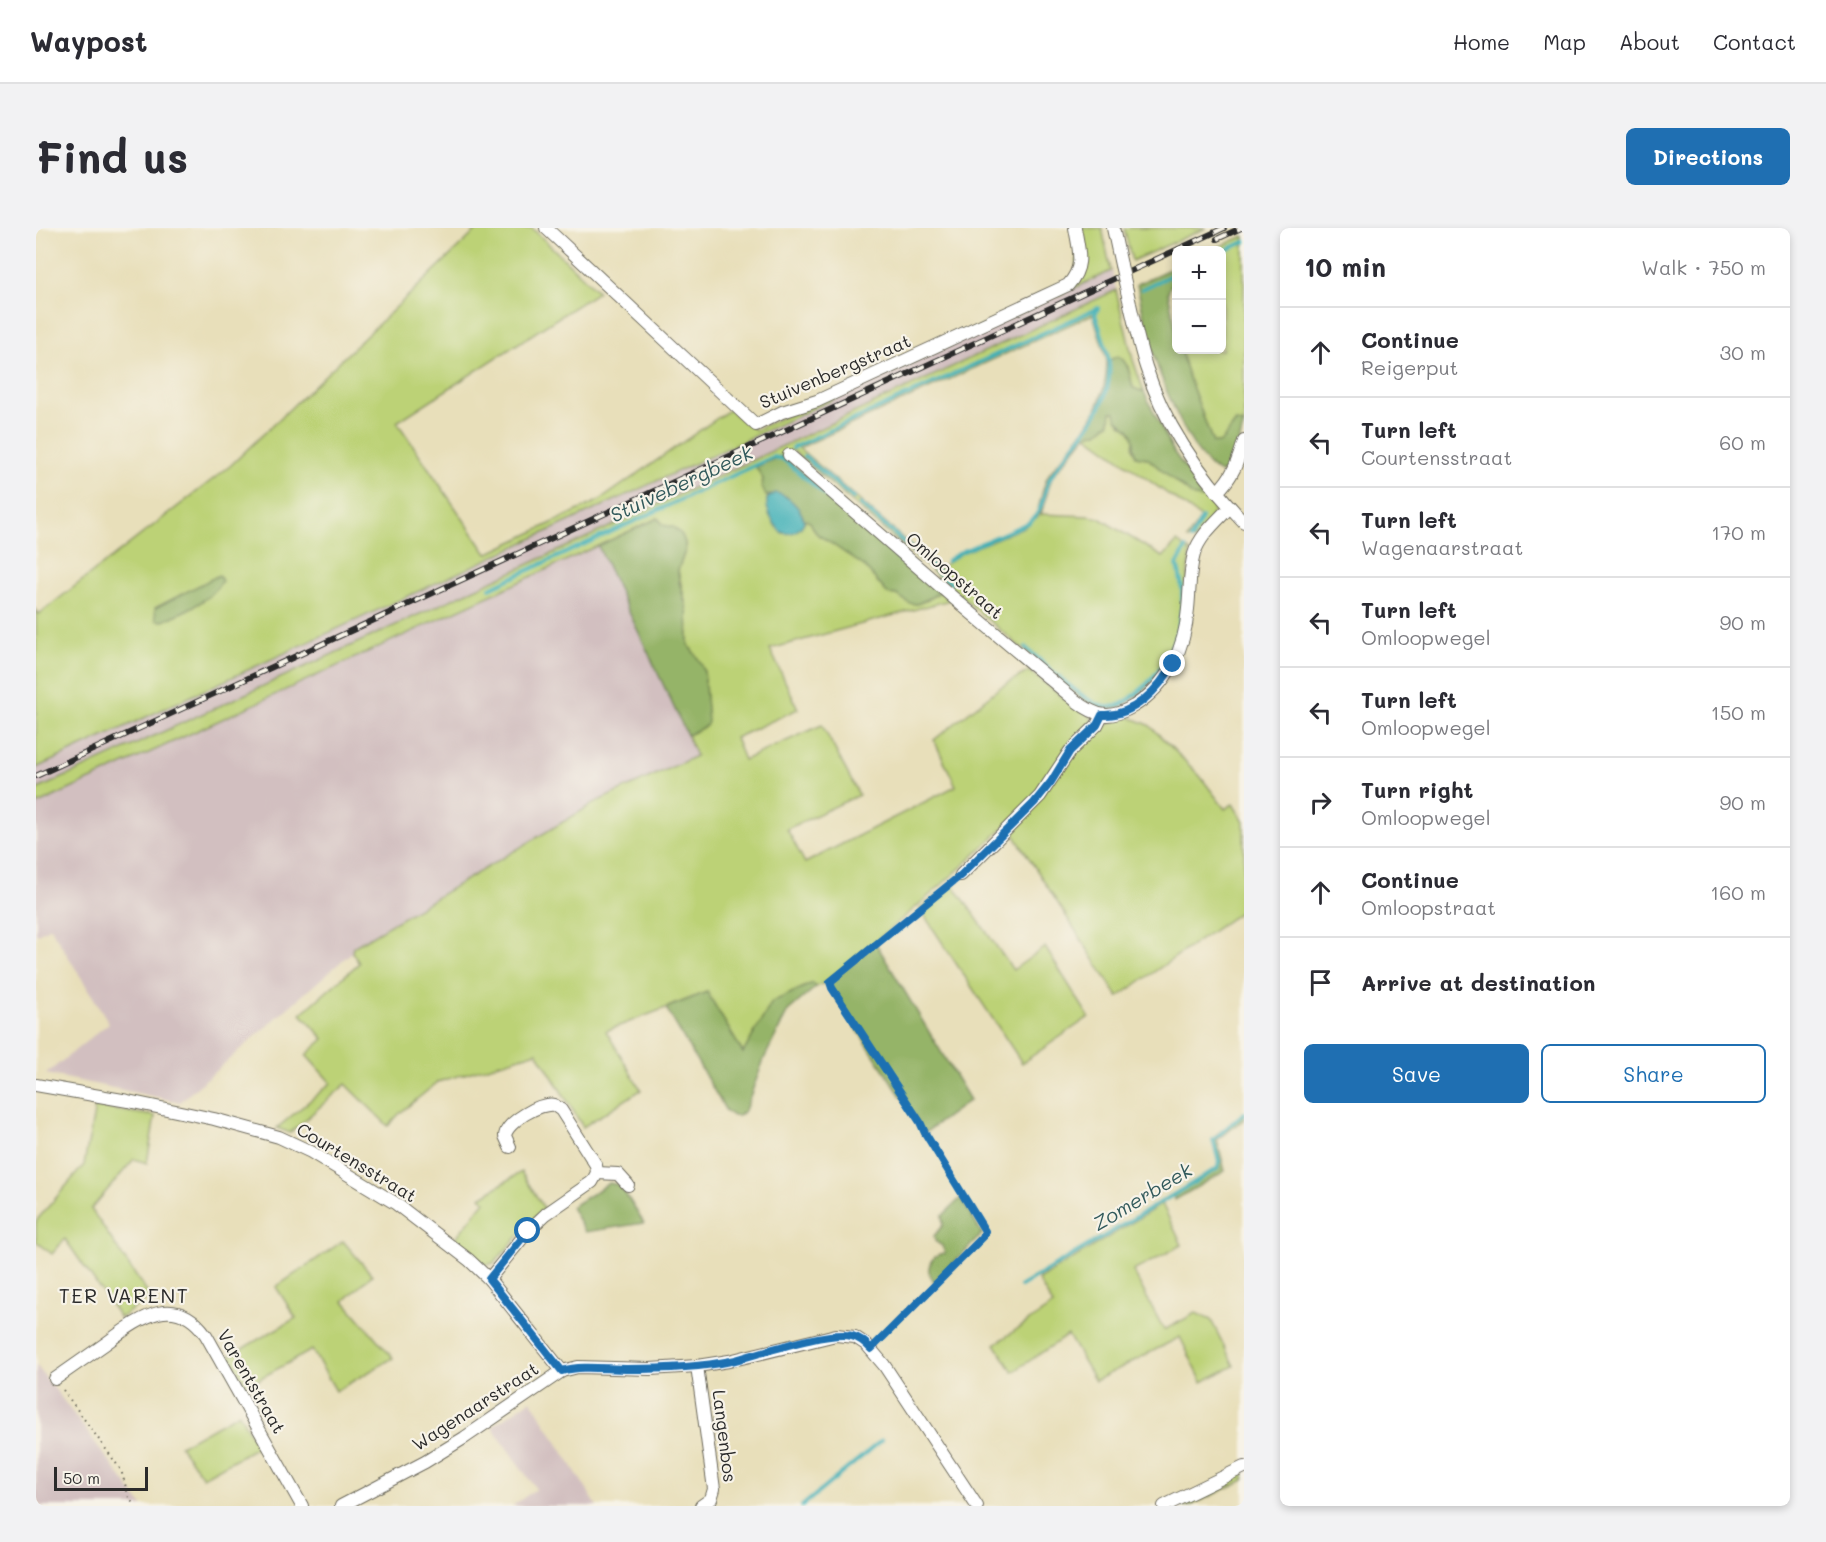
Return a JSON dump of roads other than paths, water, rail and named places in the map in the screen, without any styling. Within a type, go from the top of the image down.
[{"type":"street","name":"Stuivenbergstraat","points":[[546,228],[756,425],[782,412],[817,401],[1068,285],[1076,277],[1080,263],[1075,228]]},
{"type":"street","points":[[1113,228],[1146,368],[1165,412],[1187,454],[1244,522]]},
{"type":"street","points":[[1217,492],[1230,479],[1244,441]]},
{"type":"street","name":"Omloopstraat","points":[[789,455],[1049,678],[1090,711],[1102,715]]},
{"type":"street","points":[[961,875],[1040,796],[1070,751],[1097,725],[1102,715],[1116,714],[1132,707],[1152,693],[1167,675],[1185,634],[1195,554],[1202,539],[1230,507]]},
{"type":"street","name":"Courtensstraat","points":[[36,1085],[183,1111],[262,1132],[296,1144],[395,1203],[450,1244],[489,1279],[562,1371]]},
{"type":"street","points":[[489,1279],[538,1221],[592,1182],[597,1173],[594,1162],[561,1110],[554,1105],[540,1105],[508,1126],[505,1136],[510,1147]]},
{"type":"street","points":[[597,1173],[618,1174],[628,1185]]},
{"type":"street","name":"Varentstraat","points":[[55,1379],[146,1316],[165,1312],[184,1315],[200,1327],[206,1335],[302,1506]]},
{"type":"street","name":"Wagenaarstraat","points":[[341,1506],[435,1456],[562,1371],[578,1367],[650,1369],[697,1366],[729,1361],[836,1335],[855,1336],[871,1349],[914,1408],[977,1506]]},
{"type":"street","name":"Langenbos","points":[[697,1366],[714,1489],[711,1499],[702,1506]]},
{"type":"street","points":[[1164,1506],[1244,1467]]},
{"type":"water","points":[[775,493],[790,499],[803,517],[804,522],[794,532],[781,532],[770,517],[767,499]]},
{"type":"waterway","name":"Stuivebergbeek","points":[[1226,250],[1244,242]]},
{"type":"waterway","name":"Stuivebergbeek","points":[[1142,289],[1172,275]]},
{"type":"waterway","points":[[792,448],[1098,308]]},
{"type":"waterway","name":"Stuivebergbeek","points":[[947,561],[961,552],[1028,523],[1038,513],[1052,475],[1091,423],[1105,395],[1109,379],[1109,363],[1095,314],[1098,308]]},
{"type":"waterway","points":[[804,456],[853,498]]},
{"type":"waterway","name":"Stuivebergbeek","points":[[490,588],[773,457],[783,459],[924,579]]},
{"type":"waterway","points":[[860,504],[951,583]]},
{"type":"waterway","points":[[1191,539],[1202,518]]},
{"type":"waterway","points":[[1026,648],[1077,692],[1098,705],[1115,706],[1126,701],[1149,682],[1160,668],[1176,636],[1182,600],[1177,565],[1186,548]]},
{"type":"waterway","name":"Zomerbeek","points":[[1021,1286],[1218,1168],[1219,1161],[1213,1140],[1244,1113]]},
{"type":"waterway","name":"Zomerbeek","points":[[802,1506],[882,1440]]},
{"type":"railway","points":[[36,776],[1224,228]]},
{"type":"railway","points":[[1217,239],[1241,228]]},
{"type":"district","name":"TER VARENT","points":[[124,1295]]}]
